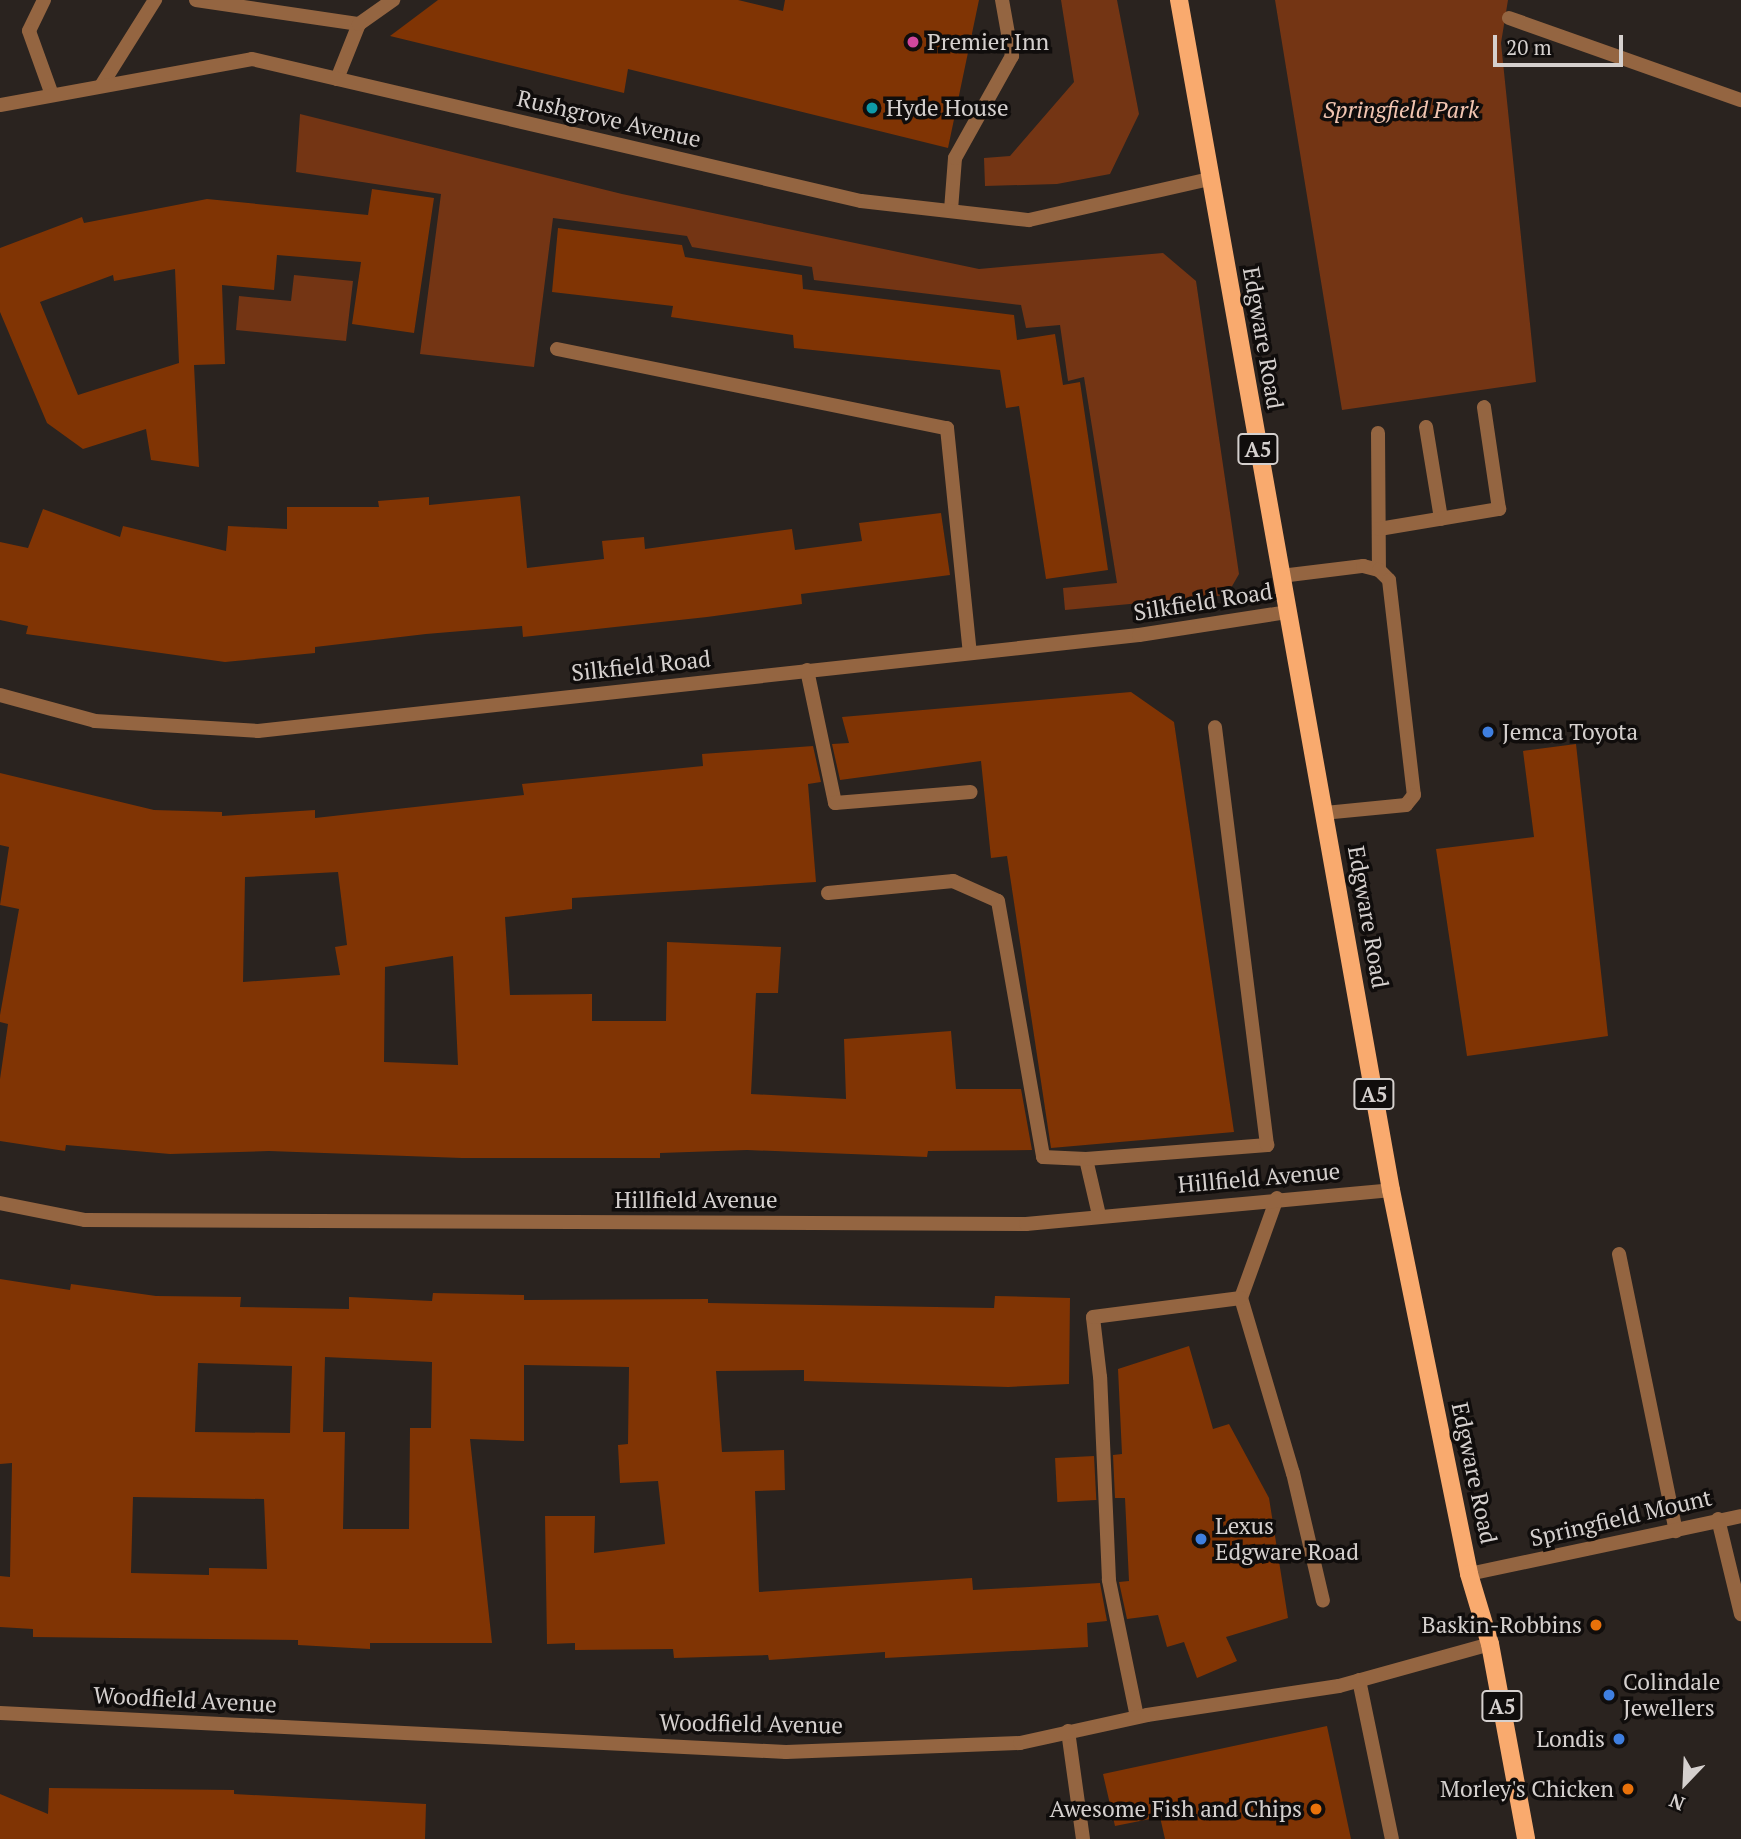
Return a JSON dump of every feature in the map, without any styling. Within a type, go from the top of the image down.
[{"type":"main road","name":"Edgware Road","points":[[1179,0],[1391,1190],[1469,1574],[1490,1644],[1526,1839]]},
{"type":"street","points":[[44,0],[29,31],[51,92]]},
{"type":"street","points":[[101,86],[155,0]]},
{"type":"street","points":[[196,0],[359,24]]},
{"type":"street","points":[[337,79],[359,24],[393,0]]},
{"type":"street","points":[[951,210],[955,158],[1012,56],[1002,0]]},
{"type":"street","points":[[1509,18],[1741,100],[1741,106]]},
{"type":"street","name":"Rushgrove Avenue","points":[[0,105],[51,92],[101,86],[252,59],[862,201],[1029,220],[1209,179]]},
{"type":"street","points":[[557,349],[947,428],[970,653]]},
{"type":"street","points":[[1379,529],[1499,509],[1484,407]]},
{"type":"street","points":[[1426,427],[1441,519]]},
{"type":"street","points":[[1378,433],[1379,570]]},
{"type":"street","points":[[1281,576],[1363,566],[1379,570],[1390,580],[1414,795],[1406,805],[1325,813]]},
{"type":"street","name":"Silkfield Road","points":[[0,695],[95,721],[258,731],[1139,635],[1288,612]]},
{"type":"street","points":[[807,670],[835,803],[971,792]]},
{"type":"street","points":[[828,893],[953,880],[998,901],[1043,1157],[1086,1159],[1267,1145],[1215,727]]},
{"type":"street","points":[[1086,1159],[1099,1215]]},
{"type":"street","name":"Hillfield Avenue","points":[[0,1203],[99,1220],[1026,1224],[1277,1198],[1391,1190]]},
{"type":"street","points":[[1277,1198],[1241,1297],[1293,1473],[1323,1601]]},
{"type":"street","points":[[1619,1254],[1676,1531]]},
{"type":"street","points":[[1137,1717],[1109,1580],[1100,1377],[1093,1317],[1241,1297]]},
{"type":"street","name":"Springfield Mount","points":[[1469,1574],[1741,1516]]},
{"type":"street","points":[[1718,1519],[1741,1614]]},
{"type":"street","name":"Woodfield Avenue","points":[[0,1713],[786,1752],[1020,1743],[1137,1717],[1359,1680],[1490,1644]]},
{"type":"street","points":[[1359,1680],[1392,1839]]},
{"type":"street","points":[[1068,1731],[1083,1839]]},
{"type":"green space","points":[[1061,0],[1117,0],[1139,114],[1110,174],[1057,184],[985,186],[984,158],[1010,156],[1074,82]]},
{"type":"green space","name":"Springfield Park","points":[[1275,0],[1508,0],[1501,43],[1536,382],[1342,410]]},
{"type":"green space","points":[[300,114],[622,194],[979,269],[1163,253],[1196,281],[1239,574],[1227,595],[1065,610],[1063,588],[1117,583],[1084,377],[1068,381],[1060,325],[1026,328],[1021,305],[814,280],[812,267],[692,247],[687,236],[553,218],[534,367],[420,354],[441,194],[296,172]]},
{"type":"green space","points":[[294,275],[353,281],[346,341],[236,330],[239,296],[291,301]]},
{"type":"building","name":"Hyde House","points":[[438,0],[738,0],[783,11],[785,0],[979,0],[948,148],[628,69],[624,93],[390,36]]},
{"type":"building","points":[[372,189],[434,198],[414,333],[352,324],[361,262],[277,255],[274,290],[222,285],[225,364],[194,365],[199,467],[151,460],[146,429],[83,449],[47,423],[0,312],[0,248],[82,217],[84,223],[207,199],[368,215]],"holes":[[[175,269],[179,363],[78,395],[40,302],[113,275],[114,281]]]},
{"type":"building","points":[[558,228],[682,245],[685,257],[802,275],[803,289],[1014,315],[1017,340],[1055,334],[1063,385],[1080,382],[1108,570],[1046,579],[1019,406],[1006,408],[1000,370],[794,348],[793,335],[671,317],[673,306],[552,292]]},
{"type":"building","points":[[520,496],[527,568],[604,559],[602,541],[644,537],[645,549],[792,529],[795,550],[862,541],[859,523],[941,513],[950,575],[801,594],[802,604],[707,617],[523,637],[522,626],[426,634],[315,647],[315,653],[225,662],[26,634],[28,626],[0,620],[0,542],[28,548],[43,509],[120,537],[123,526],[226,551],[228,526],[287,529],[287,507],[379,507],[378,501],[429,497],[429,505]]},
{"type":"building","points":[[1131,692],[1174,722],[1234,1132],[1051,1148],[1007,856],[991,858],[981,761],[840,780],[832,744],[849,743],[842,717]]},
{"type":"building","points":[[1576,744],[1608,1036],[1467,1056],[1436,849],[1534,837],[1523,751]]},
{"type":"building","points":[[813,746],[821,782],[808,784],[816,882],[572,898],[572,909],[505,917],[510,995],[592,994],[592,1021],[666,1021],[667,942],[781,947],[778,993],[756,993],[751,1094],[846,1099],[844,1039],[951,1031],[956,1089],[1021,1089],[1032,1150],[928,1151],[927,1157],[747,1150],[660,1153],[660,1158],[462,1158],[269,1151],[170,1154],[66,1145],[65,1151],[0,1141],[0,1079],[8,1024],[0,1022],[0,1015],[19,909],[0,905],[9,847],[0,845],[0,773],[154,810],[222,812],[222,816],[315,810],[315,818],[524,795],[522,784],[703,766],[702,754]],"holes":[[[338,872],[347,945],[335,947],[340,975],[243,982],[245,877]],[[453,956],[458,1065],[384,1062],[385,967]]]},
{"type":"building","points":[[0,1279],[70,1290],[71,1284],[156,1296],[241,1297],[240,1307],[349,1309],[349,1297],[432,1301],[433,1293],[524,1295],[524,1300],[708,1299],[708,1303],[994,1308],[995,1296],[1070,1298],[1069,1384],[1008,1387],[804,1381],[804,1370],[716,1371],[722,1452],[784,1450],[785,1490],[755,1491],[759,1592],[972,1578],[973,1590],[1100,1583],[1107,1621],[1087,1623],[1088,1647],[885,1658],[885,1652],[769,1660],[768,1655],[674,1658],[673,1649],[575,1650],[575,1643],[547,1644],[545,1516],[595,1516],[594,1553],[665,1544],[658,1481],[620,1483],[618,1445],[628,1444],[629,1367],[524,1365],[524,1441],[470,1439],[492,1643],[370,1643],[370,1649],[298,1645],[298,1640],[33,1637],[33,1629],[0,1627],[0,1576],[10,1577],[12,1463],[0,1464]],"holes":[[[325,1357],[432,1362],[431,1428],[410,1428],[409,1529],[343,1529],[345,1432],[323,1432]],[[198,1363],[292,1366],[290,1433],[195,1432]],[[133,1497],[264,1499],[267,1569],[209,1568],[209,1575],[131,1573]]]},
{"type":"building","name":"Lexus Edgware Road","points":[[1189,1346],[1213,1429],[1229,1424],[1269,1498],[1288,1618],[1226,1637],[1237,1661],[1197,1678],[1184,1642],[1167,1647],[1158,1615],[1127,1619],[1119,1582],[1129,1581],[1125,1498],[1115,1498],[1113,1455],[1122,1454],[1118,1369]]},
{"type":"building","points":[[1094,1456],[1096,1500],[1057,1502],[1055,1458]]},
{"type":"building","points":[[1327,1726],[1351,1839],[1165,1839],[1160,1817],[1115,1826],[1103,1774]]},
{"type":"building","points":[[49,1788],[234,1790],[234,1794],[426,1804],[425,1839],[0,1839],[0,1794],[48,1814]]},
{"type":"place","name":"Premier Inn","points":[[913,42]]},
{"type":"place","name":"Hyde House","points":[[872,108]]},
{"type":"place","name":"Jemca Toyota","points":[[1488,732]]},
{"type":"place","name":"Lexus Edgware Road","points":[[1201,1539]]},
{"type":"place","name":"Baskin-Robbins","points":[[1596,1625]]},
{"type":"place","name":"Colindale Jewellers","points":[[1609,1695]]},
{"type":"place","name":"Londis","points":[[1619,1739]]},
{"type":"place","name":"Morley's Chicken","points":[[1628,1789]]},
{"type":"place","name":"Awesome Fish and Chips","points":[[1316,1809]]}]
